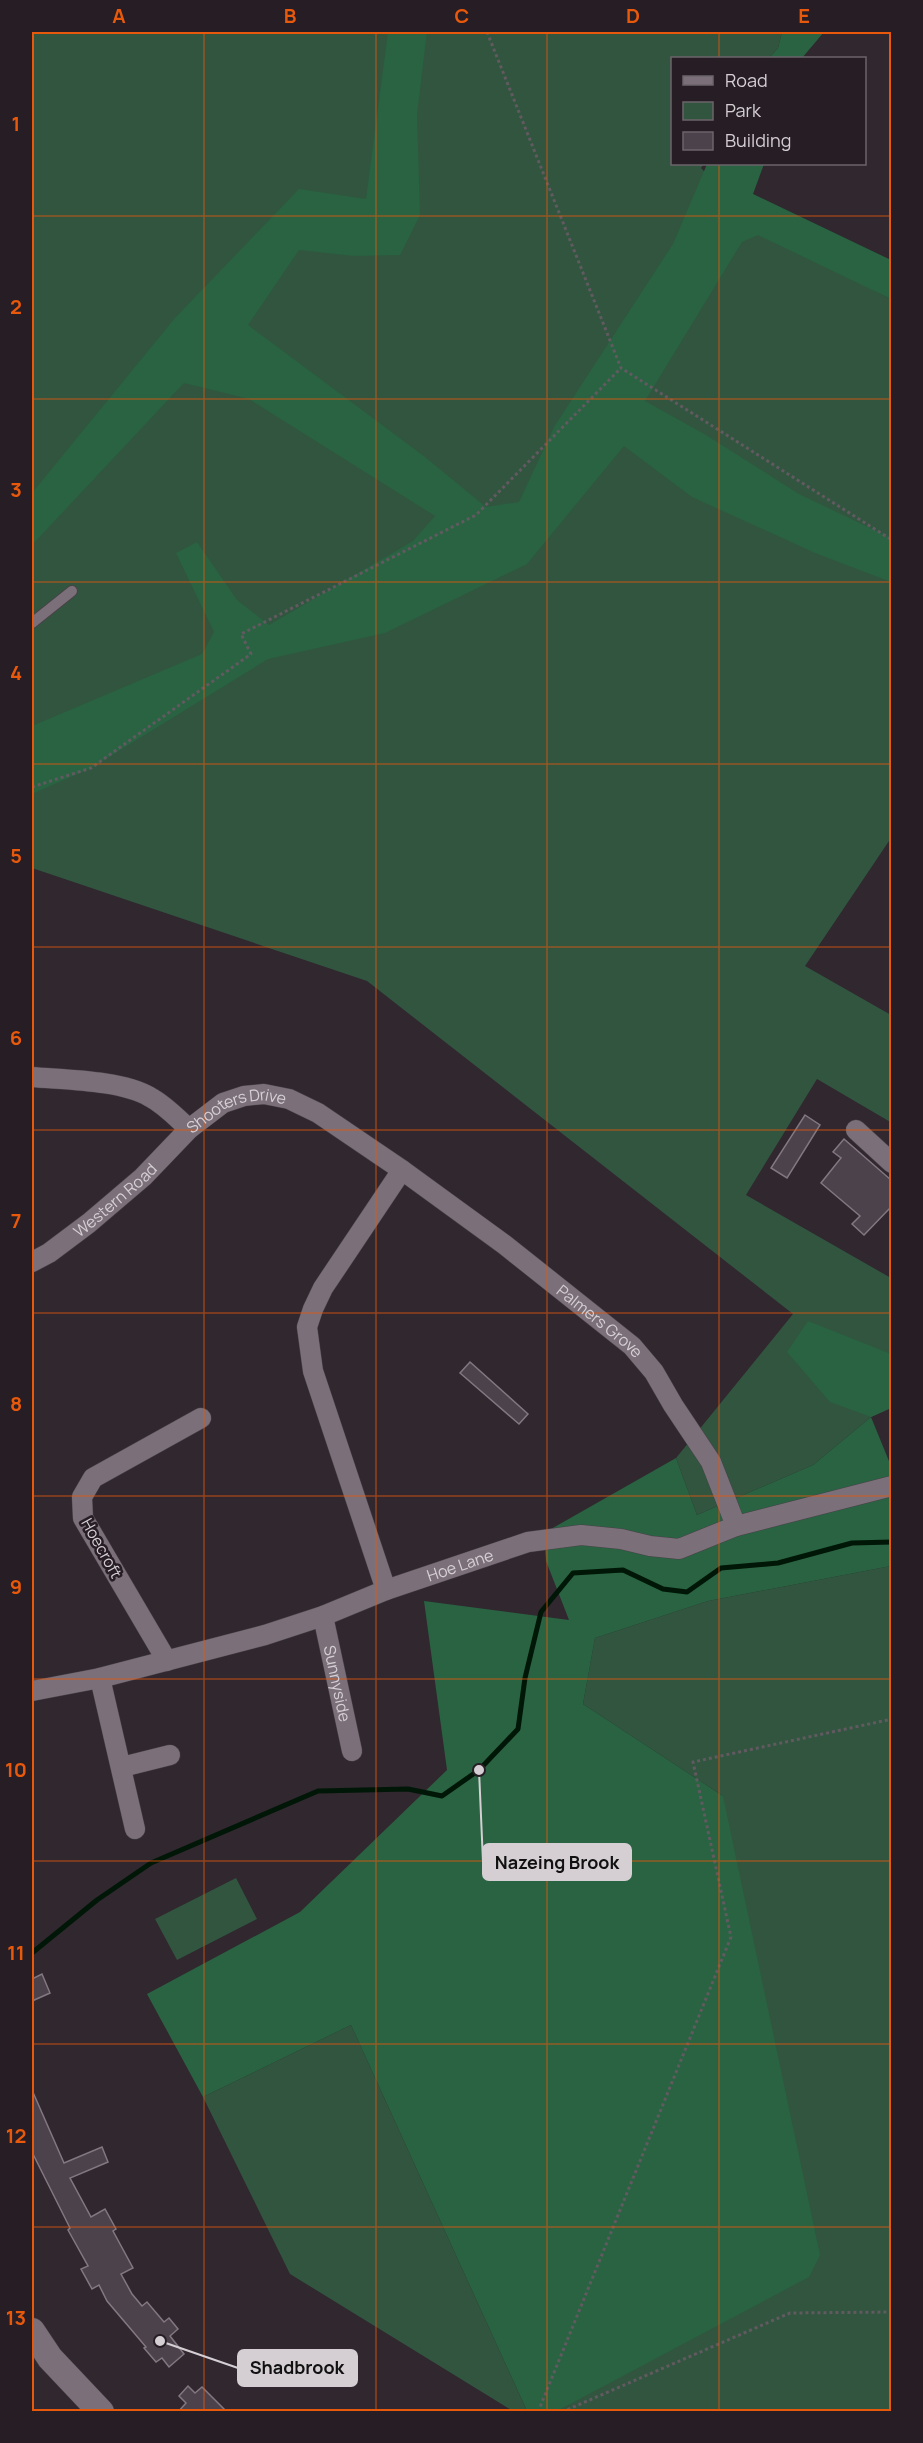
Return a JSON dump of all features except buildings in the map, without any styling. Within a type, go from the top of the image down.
[{"type":"street","name":"Shooters Drive","points":[[32,1077],[122,1086],[148,1096],[170,1111],[189,1129],[223,1103],[244,1096],[264,1094],[289,1099],[318,1113],[369,1148]]},
{"type":"street","name":"Western Road","points":[[32,1262],[89,1223],[143,1177],[189,1129]]},
{"type":"street","points":[[856,1130],[891,1163]]},
{"type":"street","name":"Palmers Grove","points":[[369,1148],[505,1245],[632,1346],[654,1372],[672,1405],[711,1462],[736,1526]]},
{"type":"street","points":[[386,1590],[312,1371],[307,1327],[323,1288],[402,1170]]},
{"type":"street","name":"Hoecroft","points":[[167,1661],[83,1518],[82,1497],[93,1478],[201,1418]]},
{"type":"street","name":"Hoe Lane","points":[[32,1691],[100,1678],[265,1635],[323,1616],[386,1590],[528,1542],[581,1535],[679,1549],[736,1526],[891,1486]]},
{"type":"street","name":"Sunnyside","points":[[323,1616],[352,1751]]},
{"type":"street","points":[[100,1678],[135,1829]]},
{"type":"street","points":[[122,1767],[170,1755]]},
{"type":"street","points":[[32,2331],[50,2358],[101,2412]]},
{"type":"lane","points":[[32,623],[72,591]]},
{"type":"path","points":[[487,32],[621,368],[891,540]]},
{"type":"path","points":[[32,786],[91,768],[251,654],[242,634],[476,515],[621,368]]},
{"type":"path","points":[[538,2412],[731,1937],[693,1762],[891,1719]]},
{"type":"path","points":[[562,2412],[790,2313],[891,2312]]},
{"type":"green space","points":[[32,32],[782,32],[778,48],[770,57],[671,57],[671,165],[703,165],[701,168],[763,232],[891,299],[891,838],[805,966],[891,1015],[892,1123],[817,1079],[746,1195],[891,1278],[891,1408],[871,1417],[813,1465],[697,1515],[676,1458],[793,1314],[367,981],[32,868]]},
{"type":"green space","points":[[388,32],[427,32],[417,114],[420,215],[400,255],[354,256],[299,250],[248,325],[425,457],[486,507],[519,502],[554,427],[673,244],[707,165],[764,165],[753,194],[891,260],[891,299],[758,235],[742,242],[645,401],[706,435],[799,494],[891,538],[891,582],[815,553],[692,497],[624,446],[527,564],[385,633],[268,659],[91,768],[32,794],[32,726],[202,654],[214,632],[176,553],[197,542],[237,600],[269,625],[413,541],[435,516],[249,399],[184,383],[32,545],[32,493],[175,318],[299,189],[366,199]]},
{"type":"green space","points":[[782,32],[824,32],[803,57],[770,57],[778,48]]},
{"type":"green space","points":[[808,1321],[891,1354],[891,1408],[871,1417],[830,1402],[787,1352]]},
{"type":"green space","points":[[871,1417],[891,1466],[891,1566],[708,1601],[595,1638],[583,1704],[723,1796],[820,2255],[809,2277],[557,2411],[527,2411],[351,2025],[203,2097],[147,1994],[300,1912],[447,1770],[424,1601],[569,1620],[546,1561],[544,1533],[676,1458],[697,1515],[813,1465]]},
{"type":"green space","points":[[891,1566],[891,2411],[555,2412],[723,1796],[583,1704],[595,1638],[708,1601]]},
{"type":"green space","points":[[236,1878],[257,1919],[177,1960],[155,1919]]},
{"type":"green space","points":[[351,2025],[527,2411],[513,2411],[290,2274],[203,2097]]},
{"type":"waterway","points":[[32,1953],[97,1900],[151,1863],[318,1791],[408,1789],[442,1796],[479,1770],[518,1729],[525,1678],[541,1612],[573,1573],[623,1570],[663,1589],[687,1592],[721,1568],[778,1563],[852,1543],[892,1542]]},
{"type":"place","name":"Nazeing Brook","points":[[479,1770]]},
{"type":"place","name":"Shadbrook","points":[[160,2341]]}]
